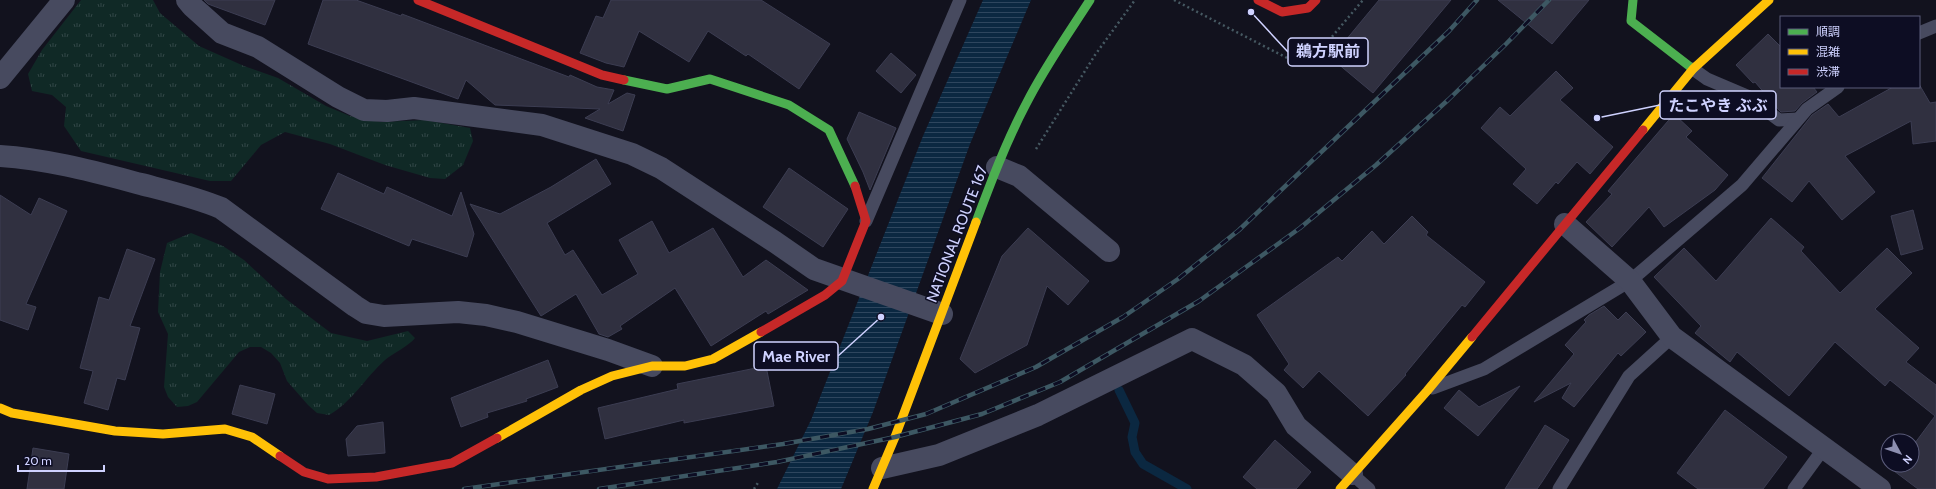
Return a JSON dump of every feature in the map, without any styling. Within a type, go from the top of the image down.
[{"type":"main road","points":[[0,408],[12,413],[115,431],[163,434],[225,428],[252,438],[304,472],[328,479],[376,477],[452,463],[581,390],[612,376],[652,366],[685,366],[713,359],[825,295],[849,283],[866,221],[852,177],[828,130],[789,105],[710,79],[667,89],[602,75],[418,0]]},
{"type":"main road","name":"NATIONAL ROUTE 167","points":[[873,489],[942,314],[997,167],[1026,103],[1062,42],[1090,0]]},
{"type":"main road","points":[[1258,0],[1282,12],[1308,8],[1316,0]]},
{"type":"main road","points":[[1633,0],[1631,21],[1693,69]]},
{"type":"main road","points":[[1346,482],[1427,391],[1693,69],[1769,0]]},
{"type":"street","points":[[0,78],[64,0]]},
{"type":"street","points":[[187,0],[222,33],[258,47],[326,90],[364,110],[387,111],[414,108],[542,125],[632,154],[661,168],[814,269],[849,283],[942,314]]},
{"type":"street","points":[[0,156],[29,158],[110,176],[204,201],[221,208],[366,313],[384,316],[458,312],[486,315],[539,329],[652,366]]},
{"type":"street","points":[[997,167],[1019,176],[1109,251]]},
{"type":"street","points":[[1565,224],[1630,281],[1672,337],[1880,489]]},
{"type":"street","points":[[882,468],[939,455],[1038,415],[1192,339],[1244,365]]},
{"type":"street","points":[[1225,345],[1244,365],[1276,393],[1296,426],[1346,482]]},
{"type":"lane","points":[[866,221],[960,0]]},
{"type":"lane","points":[[1920,33],[1936,26]]},
{"type":"lane","points":[[1693,69],[1707,79],[1747,96],[1779,120],[1798,119]]},
{"type":"lane","points":[[1427,391],[1484,369],[1630,281],[1742,185],[1807,109],[1837,88]]},
{"type":"lane","points":[[1559,489],[1629,376],[1672,337]]},
{"type":"lane","points":[[1794,489],[1824,448]]},
{"type":"lane","points":[[1346,482],[1369,489]]},
{"type":"path","points":[[1019,176],[1095,55],[1135,0]]},
{"type":"path","points":[[754,489],[759,481]]},
{"type":"green space","points":[[81,0],[153,0],[160,13],[199,46],[244,66],[278,78],[326,106],[350,116],[381,122],[425,120],[470,128],[473,141],[463,165],[445,179],[430,178],[385,165],[330,144],[285,132],[261,145],[231,181],[210,181],[81,151],[64,126],[66,107],[52,95],[32,91],[28,74],[42,50]]},
{"type":"green space","points":[[191,233],[223,246],[244,260],[286,299],[331,333],[367,341],[408,331],[415,338],[409,344],[385,360],[352,397],[329,415],[317,413],[308,405],[287,381],[280,363],[271,353],[261,347],[250,347],[239,352],[197,402],[188,406],[177,407],[168,397],[164,387],[168,334],[158,312],[160,272],[167,243]]},
{"type":"water","points":[[983,0],[1031,0],[970,144],[873,412],[841,489],[777,489],[811,420],[923,136]]},
{"type":"building","points":[[204,0],[275,0],[265,25],[208,4]]},
{"type":"building","points":[[323,0],[356,0],[401,16],[402,14],[569,77],[570,75],[597,87],[614,90],[608,104],[627,93],[635,95],[623,131],[585,118],[600,109],[495,105],[466,80],[458,99],[308,44]]},
{"type":"building","points":[[611,0],[761,0],[830,44],[799,89],[748,54],[746,56],[708,31],[689,62],[639,31],[624,67],[606,63],[580,53],[596,16],[603,18]]},
{"type":"building","points":[[1379,0],[1451,0],[1373,93],[1331,58]]},
{"type":"building","points":[[1498,0],[1589,0],[1552,44]]},
{"type":"building","points":[[1768,34],[1780,46],[1780,88],[1814,88],[1817,92],[1802,103],[1795,111],[1781,112],[1755,82],[1753,83],[1736,65]]},
{"type":"building","points":[[891,53],[916,75],[901,93],[876,71]]},
{"type":"building","points":[[1556,71],[1573,88],[1560,100],[1613,147],[1590,174],[1577,162],[1558,184],[1556,182],[1537,204],[1513,184],[1526,169],[1481,128],[1500,107],[1510,116]]},
{"type":"building","points":[[1920,86],[1930,103],[1936,102],[1936,141],[1913,144],[1911,121],[1845,156],[1875,192],[1842,220],[1809,181],[1792,202],[1762,178],[1812,115],[1828,104],[1839,117],[1891,88],[1920,88]]},
{"type":"building","points":[[859,112],[896,128],[870,190],[847,139]]},
{"type":"building","points":[[1674,114],[1692,131],[1686,137],[1728,175],[1715,190],[1664,227],[1649,207],[1612,247],[1586,222],[1612,194],[1608,191]]},
{"type":"building","points":[[596,159],[611,184],[547,223],[565,255],[573,250],[602,295],[638,274],[619,240],[652,221],[669,253],[713,228],[743,277],[766,260],[808,290],[768,314],[766,311],[711,346],[675,288],[620,326],[622,329],[608,337],[599,334],[576,294],[541,316],[470,204],[500,214],[551,187]]},
{"type":"building","points":[[789,168],[848,209],[823,247],[763,207]]},
{"type":"building","points":[[338,173],[384,194],[387,187],[452,216],[461,192],[474,234],[467,257],[412,239],[409,246],[321,209]]},
{"type":"building","points":[[0,195],[31,215],[39,198],[67,211],[26,304],[36,307],[28,330],[0,320]]},
{"type":"building","points":[[1913,210],[1923,249],[1901,255],[1891,216]]},
{"type":"building","points":[[1412,216],[1428,232],[1426,235],[1485,282],[1465,307],[1462,305],[1405,374],[1406,375],[1368,416],[1319,371],[1303,388],[1284,370],[1289,364],[1257,315],[1338,257],[1342,261],[1372,231],[1384,244]]},
{"type":"building","points":[[1771,218],[1804,247],[1801,251],[1840,293],[1887,248],[1912,273],[1875,309],[1919,348],[1906,362],[1936,385],[1936,489],[1918,489],[1897,473],[1920,473],[1920,436],[1935,416],[1890,380],[1885,386],[1835,342],[1789,396],[1737,352],[1730,362],[1695,333],[1701,326],[1654,277],[1684,248],[1716,281]]},
{"type":"building","points":[[1028,228],[1089,281],[1068,305],[1047,286],[1027,345],[975,373],[960,359],[1002,256]]},
{"type":"building","points":[[127,249],[155,259],[130,326],[140,328],[125,380],[117,378],[108,410],[84,403],[93,371],[80,368],[99,297],[109,300]]},
{"type":"building","points":[[1604,306],[1618,320],[1626,312],[1646,332],[1621,356],[1618,353],[1574,407],[1562,398],[1571,383],[1534,402],[1574,354],[1565,345],[1586,322],[1584,320],[1589,315]]},
{"type":"building","points":[[548,360],[558,387],[526,399],[527,401],[487,413],[488,417],[461,427],[451,398]]},
{"type":"building","points":[[766,366],[774,406],[684,423],[684,420],[605,439],[598,408],[678,389],[677,384]]},
{"type":"building","points":[[240,385],[275,394],[267,424],[232,414]]},
{"type":"building","points":[[1520,386],[1478,436],[1444,408],[1459,390],[1479,407]]},
{"type":"building","points":[[1725,410],[1787,457],[1763,489],[1698,489],[1677,473]]},
{"type":"building","points":[[383,422],[385,453],[348,456],[346,439],[357,426]]},
{"type":"building","points":[[1545,425],[1569,440],[1537,489],[1505,489]]},
{"type":"building","points":[[1275,440],[1311,472],[1296,489],[1257,489],[1243,477]]},
{"type":"building","points":[[33,448],[69,454],[64,489],[27,489]]},
{"type":"waterway","points":[[1119,390],[1135,423],[1132,437],[1135,452],[1143,464],[1187,489]]},
{"type":"railway","points":[[464,489],[783,444],[868,429],[926,414],[1036,367],[1123,317],[1178,279],[1239,230],[1449,31],[1477,0]]},
{"type":"railway","points":[[599,489],[777,462],[895,437],[982,414],[1060,382],[1199,301],[1300,228],[1376,165],[1448,100],[1549,0]]},
{"type":"traffic: fast","points":[[976,222],[1005,147],[1026,104],[1048,64],[1090,0]]},
{"type":"traffic: fast","points":[[1633,0],[1631,21],[1693,69]]},
{"type":"traffic: fast","points":[[624,80],[667,89],[710,79],[789,105],[829,130],[855,186]]},
{"type":"traffic: slow","points":[[1643,130],[1693,69],[1769,0]]},
{"type":"traffic: slow","points":[[873,489],[895,437],[976,222]]},
{"type":"traffic: slow","points":[[497,438],[581,390],[612,376],[652,366],[685,366],[713,359],[761,332]]},
{"type":"traffic: slow","points":[[1340,489],[1427,391],[1472,337]]},
{"type":"traffic: slow","points":[[0,408],[12,413],[115,431],[163,434],[225,429],[252,437],[280,456]]},
{"type":"traffic: jam","points":[[418,0],[602,75],[624,80]]},
{"type":"traffic: jam","points":[[1258,0],[1282,12],[1308,8],[1316,0]]},
{"type":"traffic: jam","points":[[1472,337],[1643,130]]},
{"type":"traffic: jam","points":[[761,332],[825,295],[842,281],[866,221],[855,186]]},
{"type":"traffic: jam","points":[[280,456],[304,472],[328,479],[376,477],[452,463],[497,438]]},
{"type":"place","name":"鵜方駅前","points":[[1251,12]]},
{"type":"place","name":"たこやき ぶぶ","points":[[1597,118]]},
{"type":"place","name":"Mae River","points":[[881,317]]}]
